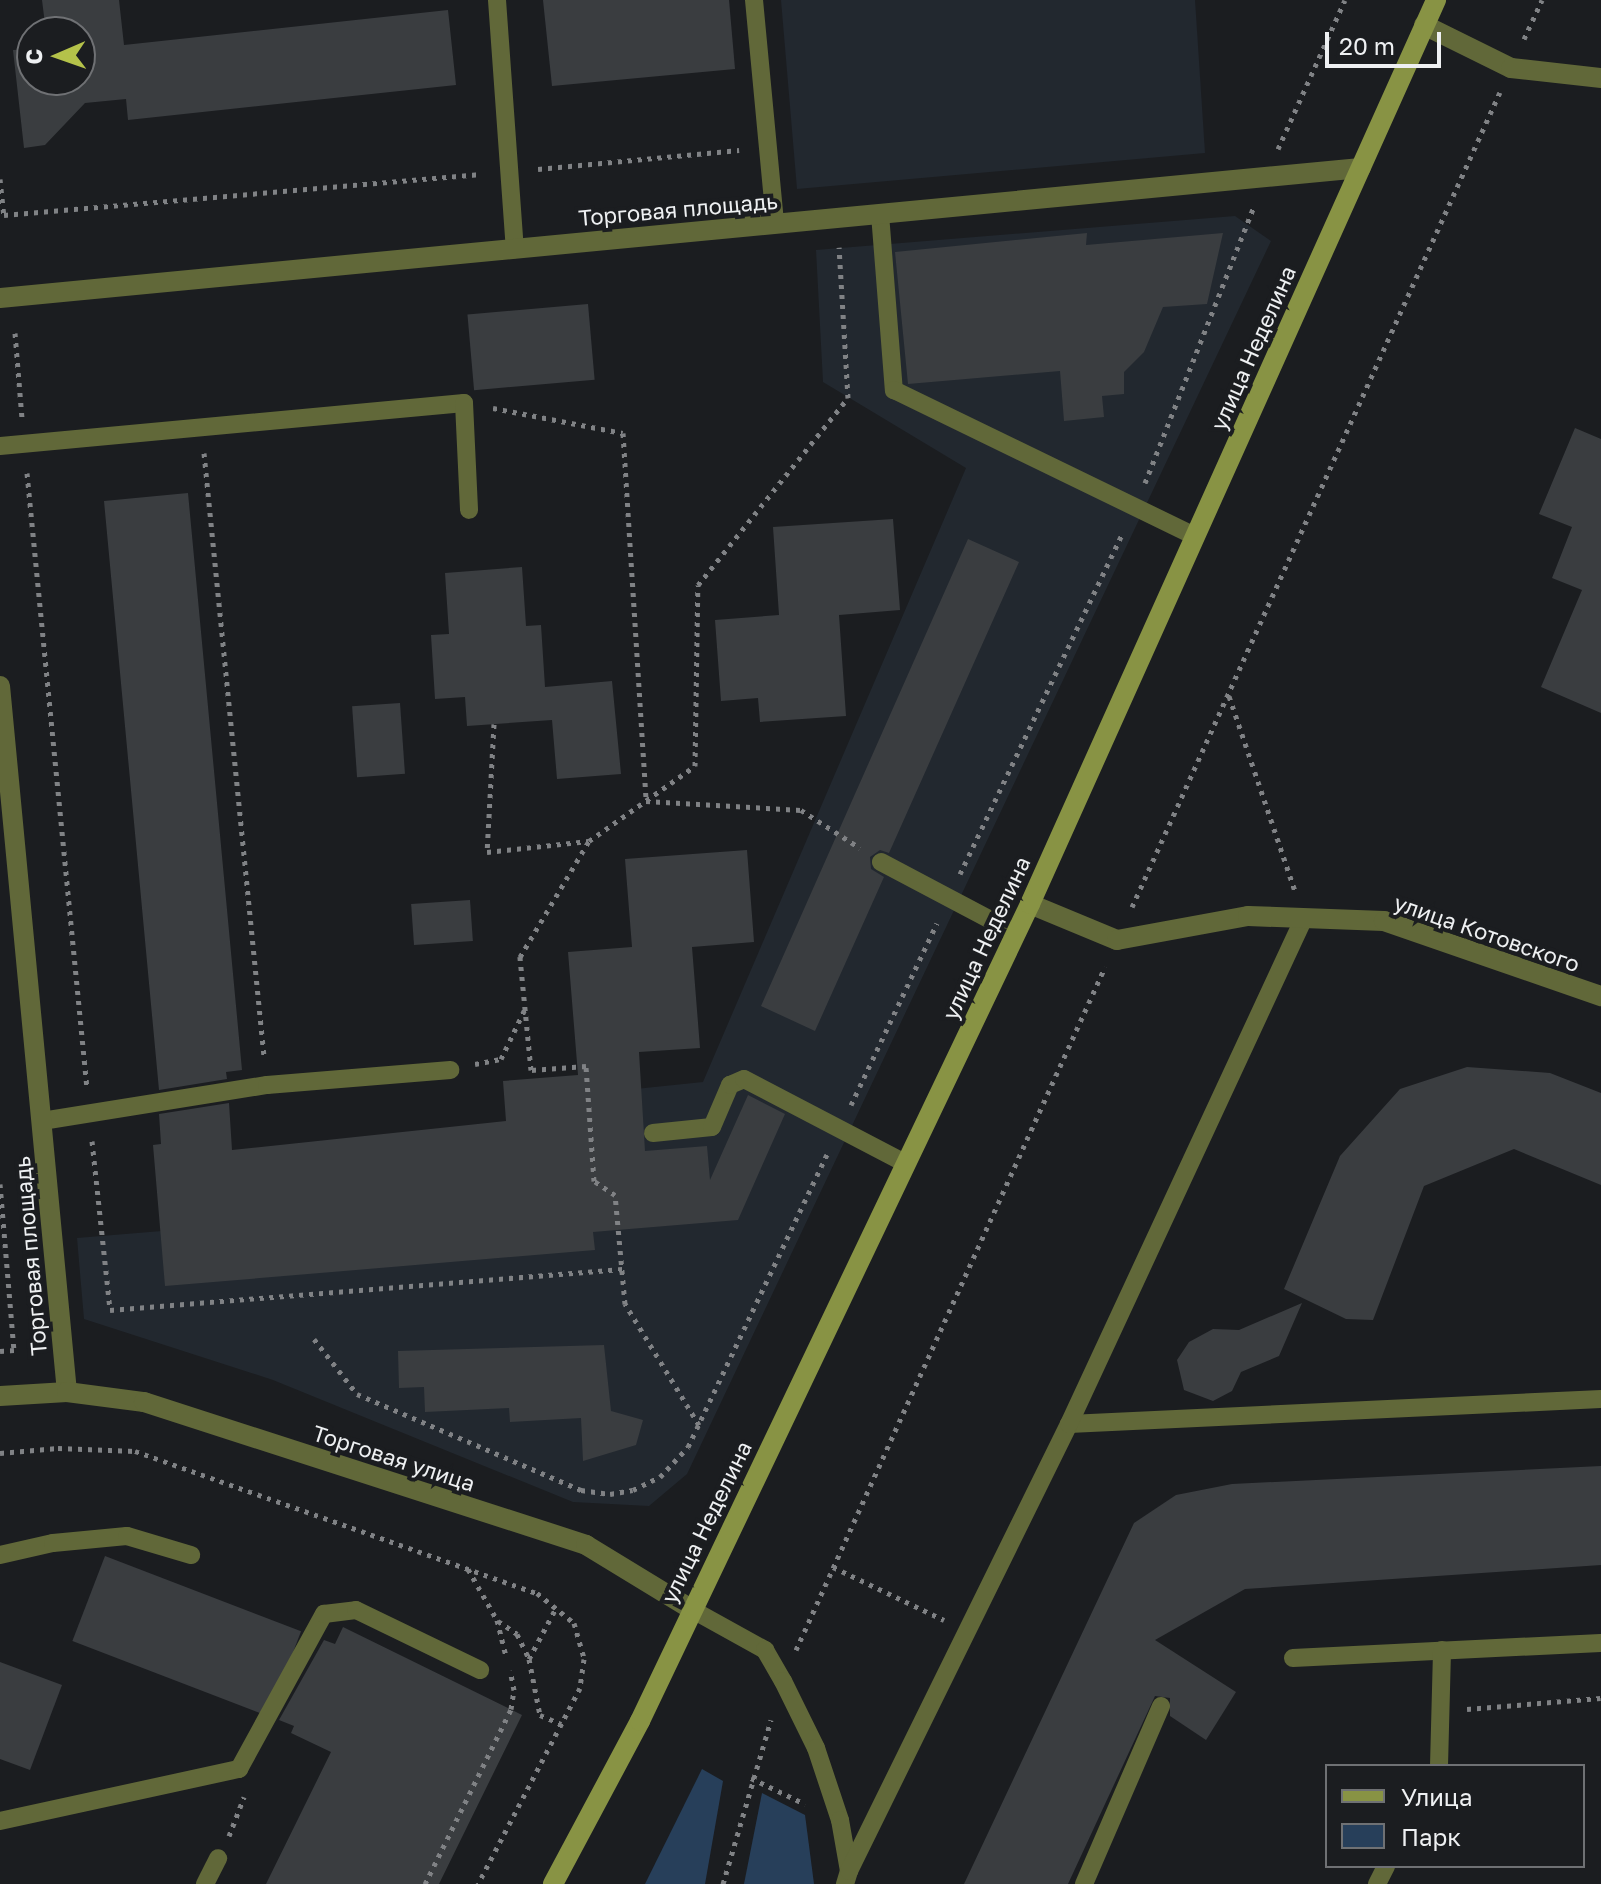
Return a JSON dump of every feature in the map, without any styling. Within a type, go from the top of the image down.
[{"type":"main road","name":"улица Неделина","points":[[553,1884],[640,1721],[1030,904],[1436,0]]},
{"type":"street","points":[[1424,25],[1511,68],[1601,78]]},
{"type":"street","name":"Торговая площадь","points":[[0,298],[1361,168]]},
{"type":"street","name":"Торговая площадь","points":[[0,686],[67,1392]]},
{"type":"street","points":[[1030,904],[1117,940]]},
{"type":"street","name":"улица Котовского","points":[[1117,940],[1248,916],[1384,921],[1601,996]]},
{"type":"street","name":"Торговая улица","points":[[0,1396],[67,1392],[144,1402],[586,1545],[691,1609]]},
{"type":"lane","points":[[497,0],[515,249]]},
{"type":"lane","points":[[754,0],[775,224]]},
{"type":"lane","points":[[880,214],[894,390],[1195,536]]},
{"type":"lane","points":[[0,446],[464,403],[469,510]]},
{"type":"lane","points":[[881,862],[1015,933]]},
{"type":"lane","points":[[847,1877],[1069,1424],[1304,918]]},
{"type":"lane","points":[[42,1121],[267,1085],[450,1070]]},
{"type":"lane","points":[[653,1133],[712,1127],[730,1085],[744,1079],[905,1163]]},
{"type":"lane","points":[[1069,1424],[1601,1399]]},
{"type":"lane","points":[[0,1555],[53,1543],[127,1536],[191,1555]]},
{"type":"lane","points":[[691,1609],[765,1650],[816,1748],[840,1820],[847,1877]]},
{"type":"lane","points":[[0,1821],[239,1769],[324,1614],[356,1610],[480,1670]]},
{"type":"lane","points":[[1293,1658],[1601,1643]]},
{"type":"lane","points":[[1439,1764],[1442,1650]]},
{"type":"lane","points":[[1084,1884],[1161,1706]]},
{"type":"lane","points":[[205,1884],[218,1858]]},
{"type":"path","points":[[314,1339],[357,1394],[581,1490],[610,1494],[660,1477],[688,1447],[1135,508],[1265,177],[1345,0]]},
{"type":"path","points":[[723,1884],[751,1778],[783,1681],[1542,0]]},
{"type":"path","points":[[0,179],[4,215],[768,148]]},
{"type":"path","points":[[699,1425],[625,1304],[615,1195],[594,1181],[586,1066],[531,1070],[520,957],[589,841],[695,766],[698,585],[848,398],[838,218]]},
{"type":"path","points":[[15,333],[110,1310],[622,1269]]},
{"type":"path","points":[[464,403],[623,433],[646,801]]},
{"type":"path","points":[[202,427],[267,1085]]},
{"type":"path","points":[[1228,694],[1304,918]]},
{"type":"path","points":[[494,724],[487,852],[589,841]]},
{"type":"path","points":[[646,801],[801,810],[881,862]]},
{"type":"path","points":[[450,1070],[501,1059],[525,1009]]},
{"type":"path","points":[[0,1184],[14,1350],[0,1351]]},
{"type":"path","points":[[0,1453],[58,1448],[135,1451],[537,1593],[574,1623],[584,1659],[580,1688],[478,1884]]},
{"type":"path","points":[[833,1567],[967,1631]]},
{"type":"path","points":[[468,1569],[497,1620],[517,1634],[529,1659],[540,1715],[561,1724]]},
{"type":"path","points":[[529,1659],[556,1608]]},
{"type":"path","points":[[425,1884],[511,1709],[514,1690]]},
{"type":"path","points":[[1442,1711],[1601,1698]]},
{"type":"path","points":[[751,1778],[840,1820]]},
{"type":"shaded area","points":[[781,0],[1195,0],[1205,153],[797,189]]},
{"type":"shaded area","points":[[1235,216],[1271,241],[687,1474],[649,1506],[573,1502],[273,1380],[84,1319],[77,1238],[597,1195],[587,1094],[703,1082],[966,468],[823,382],[816,250]]},
{"type":"green space","points":[[702,1769],[723,1781],[705,1884],[645,1884]]},
{"type":"green space","points":[[762,1793],[805,1815],[814,1884],[744,1884]]},
{"type":"building","points":[[42,0],[119,0],[124,45],[448,10],[456,85],[128,120],[126,99],[85,103],[45,145],[24,148],[18,96],[96,96],[96,16],[44,16]]},
{"type":"building","points":[[543,0],[729,0],[735,69],[552,86]]},
{"type":"building","points":[[13,50],[16,50],[16,77]]},
{"type":"building","points":[[1087,233],[1086,245],[1223,233],[1207,304],[1163,307],[1144,352],[1124,372],[1124,394],[1102,396],[1104,417],[1064,421],[1060,371],[908,384],[895,252]]},
{"type":"building","points":[[588,304],[595,380],[474,390],[467,315]]},
{"type":"building","points":[[1575,428],[1601,439],[1601,713],[1541,687],[1582,590],[1552,578],[1572,527],[1539,514]]},
{"type":"building","points":[[188,493],[242,1070],[226,1072],[227,1079],[159,1090],[104,501]]},
{"type":"building","points":[[893,519],[900,610],[839,615],[846,716],[760,722],[758,698],[721,701],[715,620],[779,615],[773,527]]},
{"type":"building","points":[[968,539],[1019,562],[889,853],[880,850],[870,857],[871,869],[884,877],[815,1031],[761,1006]]},
{"type":"building","points":[[522,567],[526,626],[541,625],[545,687],[612,681],[621,774],[557,779],[552,720],[467,726],[465,697],[435,699],[431,635],[449,634],[445,573]]},
{"type":"building","points":[[400,703],[405,774],[357,777],[352,706]]},
{"type":"building","points":[[747,850],[754,942],[692,947],[700,1048],[639,1052],[645,1151],[707,1146],[710,1180],[748,1095],[785,1114],[738,1220],[593,1232],[595,1250],[165,1286],[153,1145],[161,1144],[159,1114],[229,1103],[232,1150],[506,1121],[503,1081],[578,1075],[568,952],[632,947],[625,859]]},
{"type":"building","points":[[470,900],[473,941],[414,945],[411,904]]},
{"type":"building","points":[[1467,1067],[1550,1073],[1601,1093],[1601,1185],[1514,1149],[1424,1186],[1373,1320],[1346,1319],[1284,1289],[1340,1156],[1400,1089]]},
{"type":"building","points":[[1302,1303],[1279,1356],[1241,1372],[1232,1391],[1213,1401],[1184,1390],[1177,1360],[1189,1342],[1213,1329],[1239,1330]]},
{"type":"building","points":[[604,1345],[611,1411],[643,1420],[636,1445],[583,1461],[581,1418],[510,1422],[509,1408],[425,1412],[424,1387],[399,1388],[398,1351]]},
{"type":"building","points":[[1601,1466],[1601,1565],[1245,1589],[1155,1640],[1236,1692],[1206,1740],[1170,1716],[1170,1698],[1155,1696],[1068,1884],[964,1884],[1134,1523],[1176,1495],[1232,1484]]},
{"type":"building","points":[[105,1556],[301,1631],[268,1716],[72,1641]]},
{"type":"building","points":[[343,1627],[522,1715],[439,1884],[266,1884],[331,1752],[291,1733],[294,1726],[279,1720],[324,1640],[335,1644]]},
{"type":"building","points":[[0,1662],[62,1685],[30,1770],[0,1759]]}]
